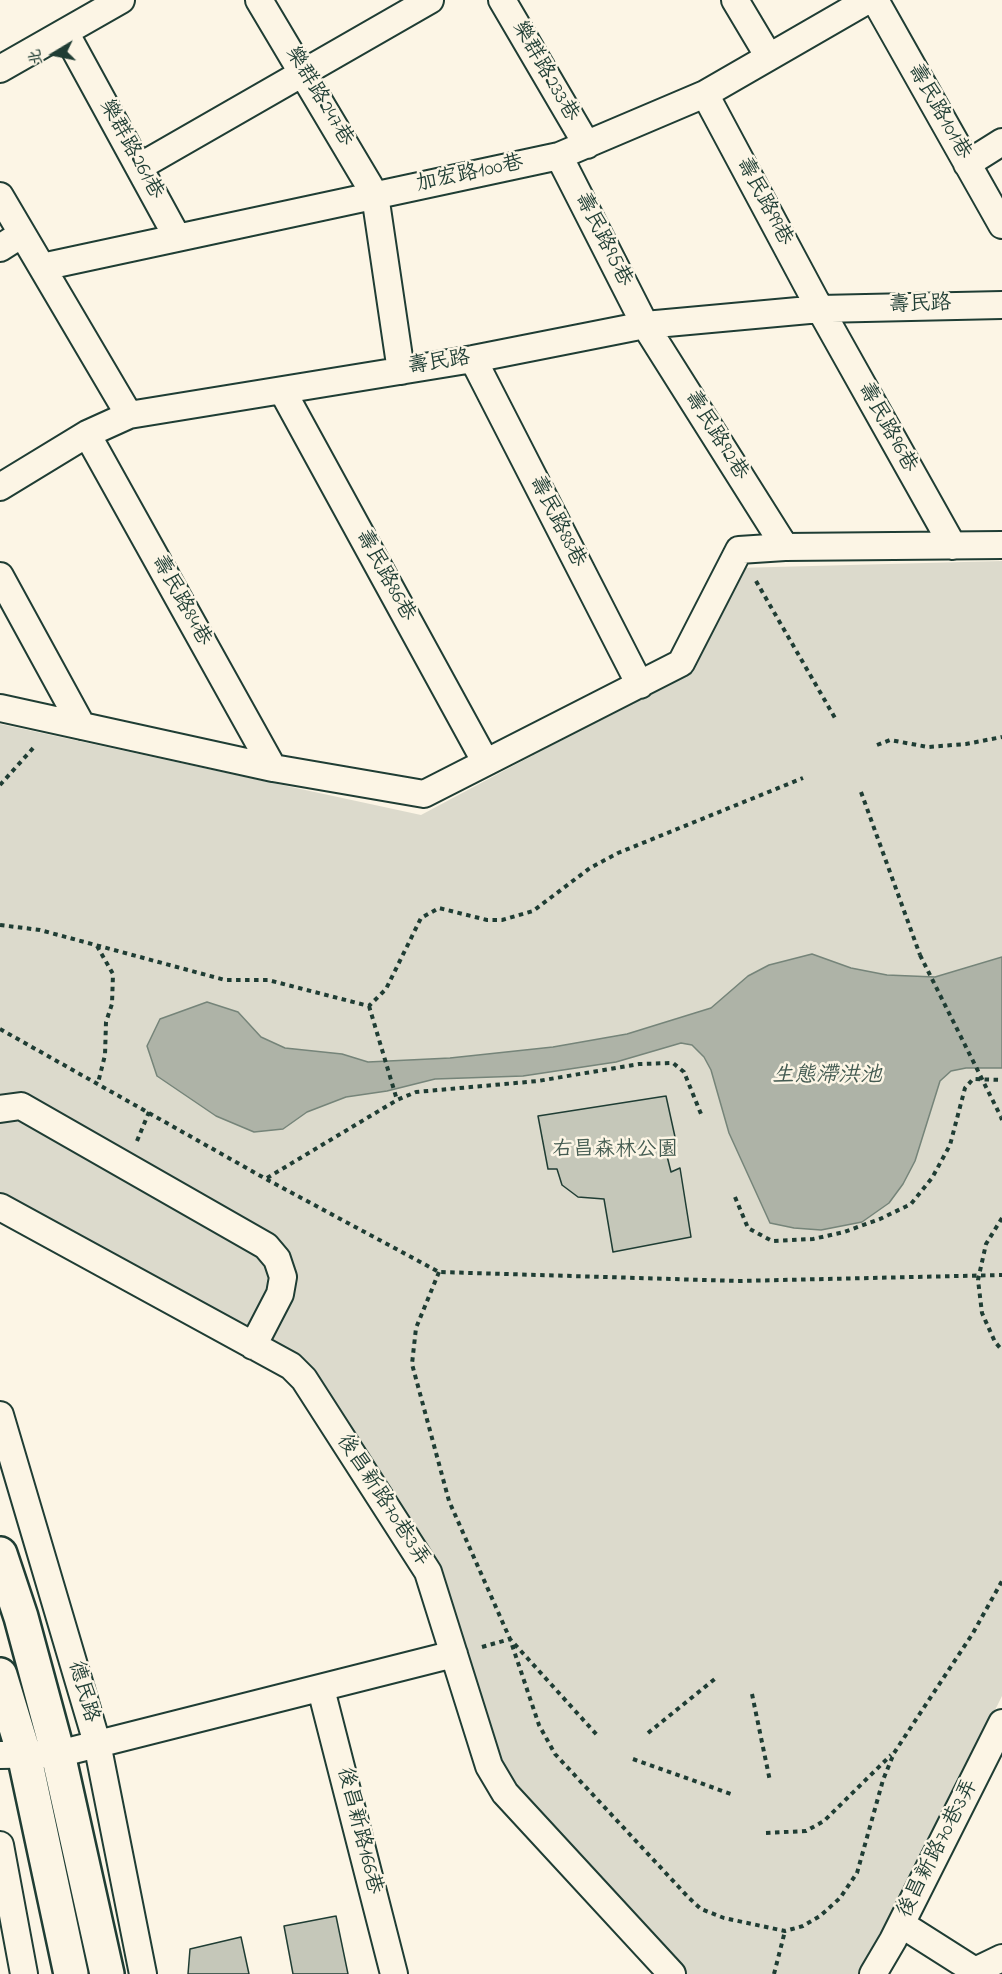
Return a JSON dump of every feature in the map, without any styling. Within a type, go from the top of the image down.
[{"type":"street","points":[[0,69],[121,0]]},
{"type":"street","name":"樂群路247巷","points":[[259,0],[375,195]]},
{"type":"street","points":[[139,166],[430,0]]},
{"type":"street","name":"樂群路233巷","points":[[502,0],[587,145]]},
{"type":"street","points":[[735,0],[769,57]]},
{"type":"street","name":"加宏路100巷","points":[[42,267],[559,156],[705,94],[868,0]]},
{"type":"street","name":"壽民路101巷","points":[[875,0],[1002,225]]},
{"type":"street","name":"樂群路261巷","points":[[65,32],[177,237]]},
{"type":"street","name":"壽民路99巷","points":[[705,94],[820,309]]},
{"type":"street","points":[[967,164],[1002,142]]},
{"type":"street","name":"壽民路95巷","points":[[559,156],[645,325]]},
{"type":"street","points":[[375,195],[401,371]]},
{"type":"street","points":[[0,196],[129,415]]},
{"type":"street","points":[[0,248],[22,234]]},
{"type":"street","name":"壽民路","points":[[0,487],[87,434],[129,415],[283,392],[473,359],[645,325],[820,309],[1002,305]]},
{"type":"street","name":"壽民路96巷","points":[[820,309],[953,546]]},
{"type":"street","name":"壽民路92巷","points":[[645,325],[784,547]]},
{"type":"street","name":"壽民路88巷","points":[[473,359],[640,685]]},
{"type":"street","name":"壽民路86巷","points":[[283,392],[485,762]]},
{"type":"street","name":"壽民路84巷","points":[[87,434],[273,768]]},
{"type":"street","points":[[0,708],[273,768],[424,794],[681,663],[739,550],[784,547],[1002,545]]},
{"type":"street","points":[[0,576],[73,724]]},
{"type":"street","points":[[0,1109],[21,1106],[266,1246],[277,1259],[283,1277],[279,1294],[253,1346]]},
{"type":"street","name":"後昌新路70巷3弄","points":[[0,1207],[291,1366],[304,1379],[428,1572],[489,1766],[506,1793],[672,1974]]},
{"type":"street","name":"德民路","points":[[0,1414],[97,1743],[143,1974]]},
{"type":"street","name":"德民路","points":[[0,1554],[21,1617],[58,1754],[106,1974]]},
{"type":"street","points":[[12,1754],[58,1754],[454,1654]]},
{"type":"street","points":[[0,1675],[12,1754],[71,1974]]},
{"type":"street","name":"後昌新路166巷","points":[[321,1689],[394,1974]]},
{"type":"street","name":"後昌新路70巷3弄","points":[[873,1974],[901,1924],[1002,1723]]},
{"type":"street","points":[[0,1845],[24,1974]]},
{"type":"street","points":[[901,1924],[975,1971],[1002,1958]]},
{"type":"path","points":[[739,550],[835,718]]},
{"type":"path","points":[[0,785],[30,750],[73,724]]},
{"type":"path","points":[[877,745],[890,740],[928,747],[966,744],[1002,737]]},
{"type":"path","points":[[369,1005],[386,989],[422,918],[439,908],[487,920],[502,920],[532,911],[590,868],[618,853],[803,778]]},
{"type":"path","points":[[861,792],[920,955],[1001,1118]]},
{"type":"path","points":[[0,925],[40,930],[225,980],[268,980],[369,1005]]},
{"type":"path","points":[[96,945],[113,974],[112,1004],[106,1022],[105,1054],[98,1083]]},
{"type":"path","points":[[369,1005],[397,1100]]},
{"type":"path","points":[[0,1029],[266,1179],[439,1272],[738,1281],[1002,1275]]},
{"type":"path","points":[[266,1179],[397,1100],[416,1092],[538,1081],[639,1064],[673,1063],[684,1072],[701,1114]]},
{"type":"path","points":[[735,1197],[748,1228],[772,1241],[813,1239],[844,1232],[880,1219],[911,1204],[932,1178],[950,1145],[965,1089],[973,1078],[1002,1080]]},
{"type":"path","points":[[137,1142],[149,1112]]},
{"type":"path","points":[[1002,1218],[986,1244],[979,1274],[982,1313],[995,1342],[1002,1350]]},
{"type":"path","points":[[439,1272],[416,1328],[412,1364],[448,1501],[510,1639],[539,1725],[555,1755],[689,1898],[701,1909],[724,1917],[785,1931],[803,1926],[820,1916],[840,1898],[857,1873],[883,1780],[894,1752]]},
{"type":"path","points":[[766,1833],[806,1831],[824,1821],[894,1752],[973,1633],[1002,1581]]},
{"type":"path","points":[[510,1639],[597,1735]]},
{"type":"path","points":[[648,1733],[716,1678]]},
{"type":"path","points":[[752,1694],[770,1781]]},
{"type":"path","points":[[633,1760],[731,1794]]},
{"type":"path","points":[[774,1974],[785,1931]]},
{"type":"green space","name":"右昌森林公園","points":[[1002,561],[1002,1696],[889,1924],[858,1974],[662,1974],[489,1769],[412,1524],[289,1364],[0,1211],[0,724],[421,815],[689,672],[736,568]]},
{"type":"water","name":"生態滯洪池","points":[[812,954],[851,968],[887,975],[935,977],[1002,957],[1002,1068],[966,1068],[951,1071],[940,1081],[915,1161],[903,1184],[889,1203],[862,1222],[821,1230],[770,1223],[729,1133],[711,1070],[704,1057],[692,1045],[681,1043],[616,1062],[523,1076],[435,1079],[387,1091],[346,1097],[307,1112],[283,1129],[254,1132],[216,1116],[157,1076],[147,1046],[160,1019],[207,1002],[238,1012],[261,1037],[285,1048],[342,1054],[368,1062],[450,1058],[553,1047],[627,1034],[711,1008],[748,976],[769,965]]},
{"type":"building","points":[[666,1096],[677,1146],[665,1148],[671,1172],[680,1168],[691,1237],[613,1252],[604,1199],[578,1197],[562,1185],[557,1169],[548,1169],[538,1116]]},
{"type":"building","points":[[336,1916],[348,1974],[293,1974],[284,1926]]},
{"type":"building","points":[[241,1937],[249,1974],[188,1974],[190,1949]]}]
